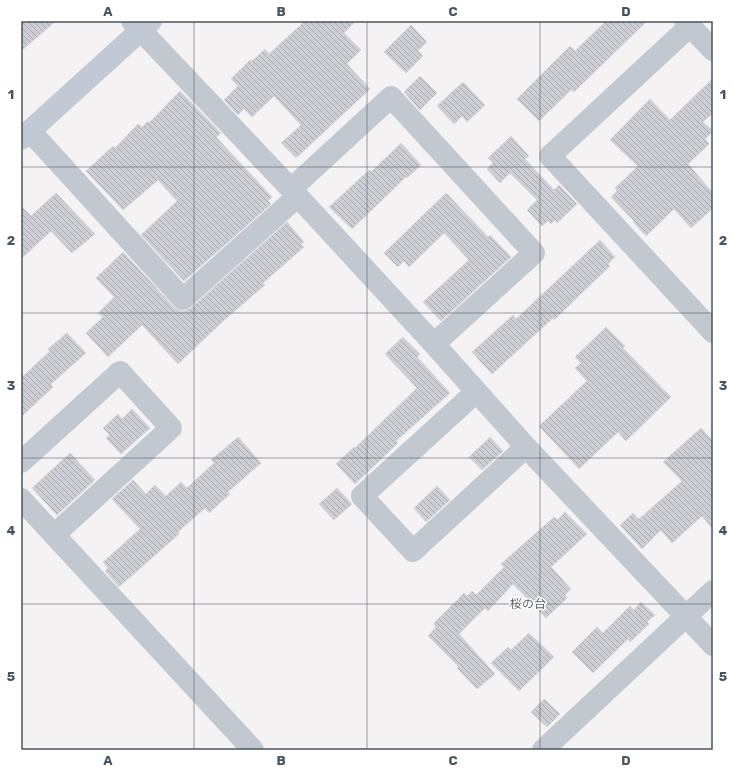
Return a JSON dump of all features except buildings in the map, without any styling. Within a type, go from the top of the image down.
[{"type":"street","points":[[434,344],[534,253],[391,97],[294,192],[183,299],[25,135],[141,24],[294,192],[434,344],[526,447],[713,645]]},
{"type":"street","points":[[713,50],[688,24],[550,156],[713,332]]},
{"type":"street","points":[[21,462],[120,372],[171,428],[54,534]]},
{"type":"street","points":[[476,392],[362,496],[413,551],[526,447]]},
{"type":"street","points":[[21,499],[253,750]]},
{"type":"street","points":[[543,750],[713,591]]},
{"type":"district","name":"桜の台","points":[[528,604]]}]
